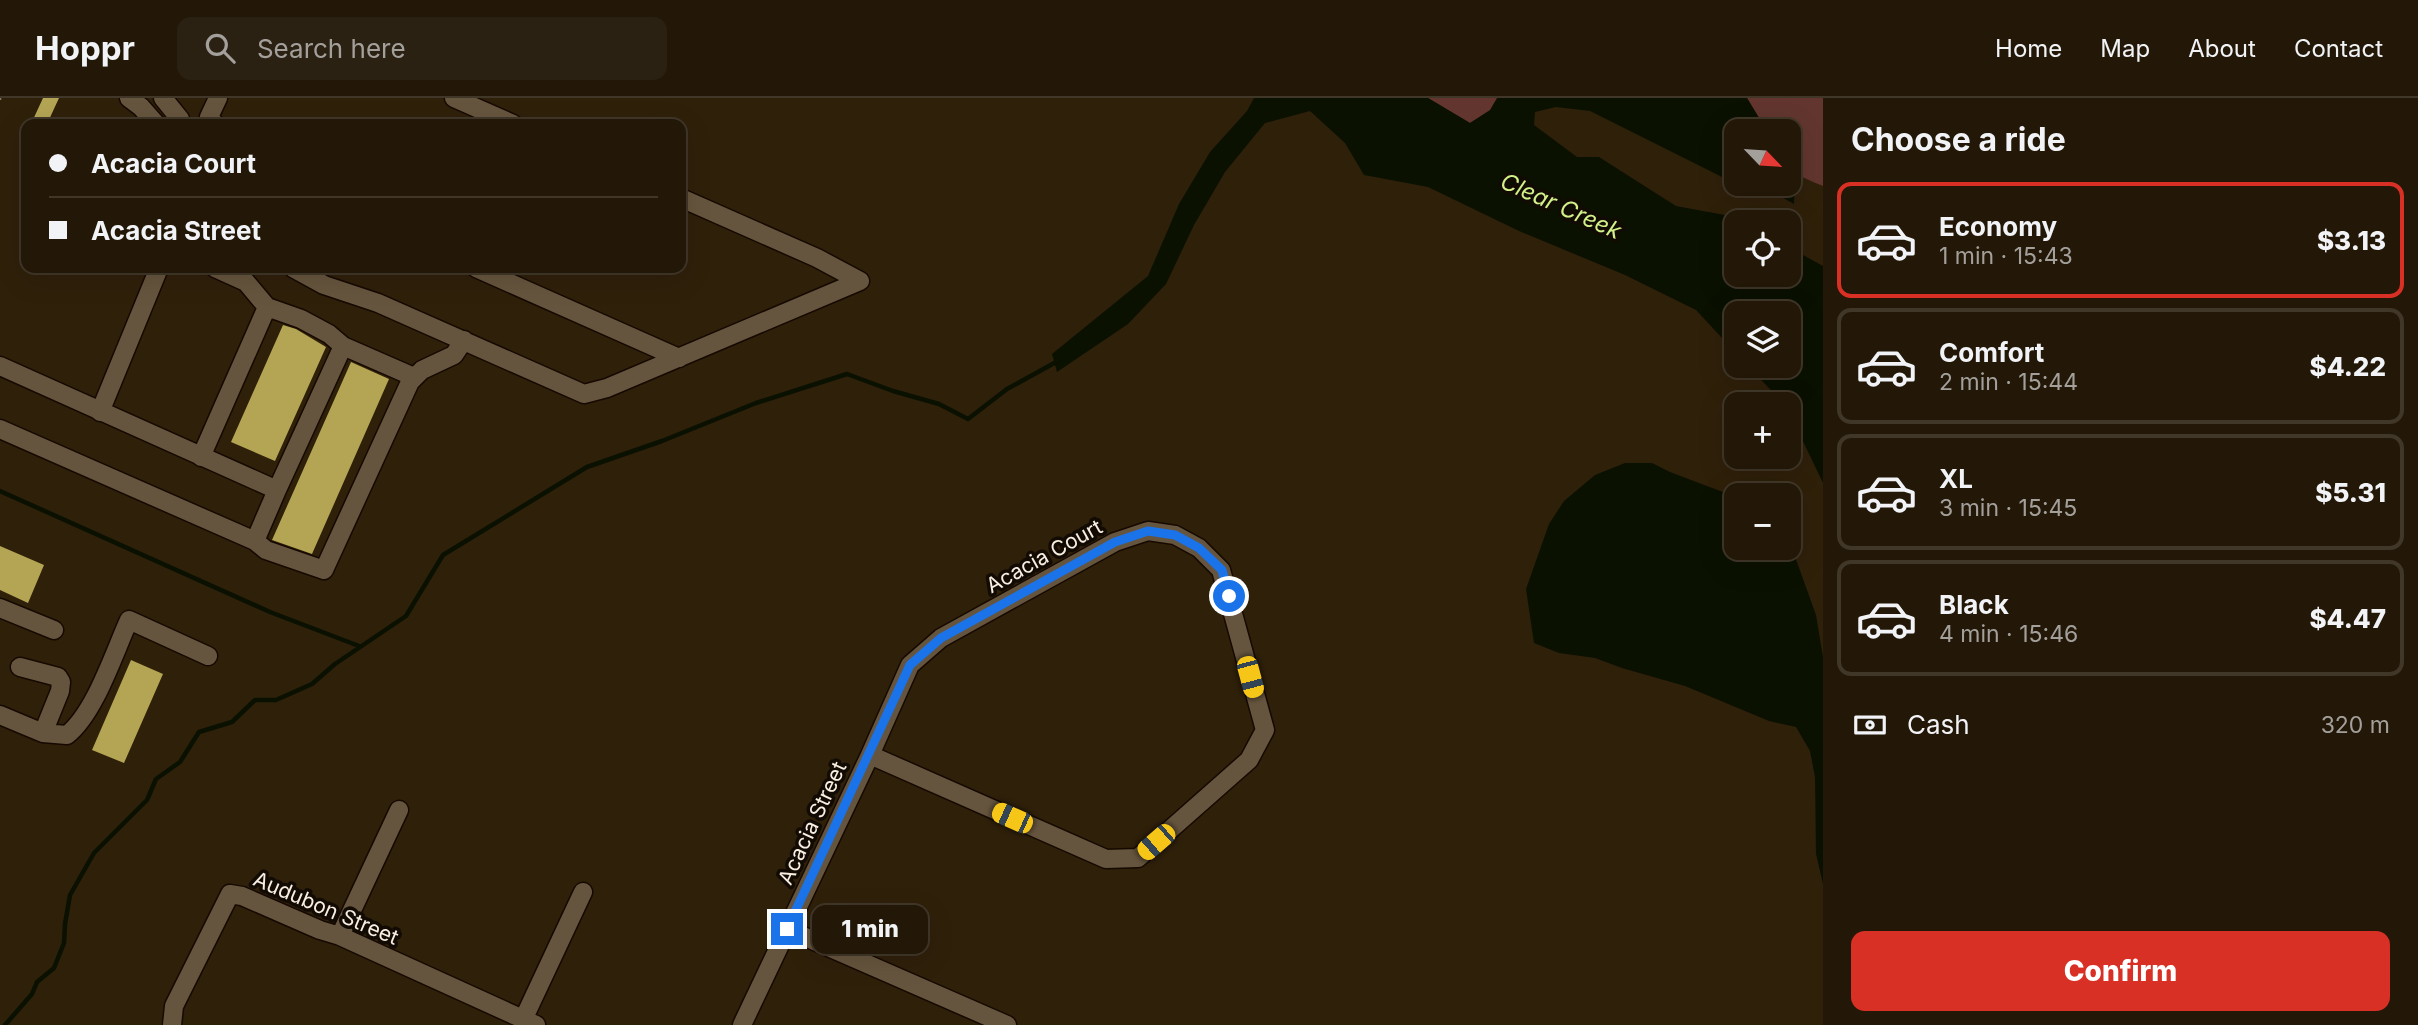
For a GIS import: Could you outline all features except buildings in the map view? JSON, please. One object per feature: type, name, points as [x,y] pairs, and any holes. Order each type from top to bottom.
[{"type":"street","points":[[163,98],[180,119]]},
{"type":"street","points":[[211,119],[209,117],[218,98]]},
{"type":"street","points":[[454,98],[502,119]]},
{"type":"street","points":[[140,101],[153,119]]},
{"type":"street","points":[[302,273],[324,285],[378,303],[584,394],[607,388],[860,281],[817,258],[686,200]]},
{"type":"street","points":[[100,412],[157,273]]},
{"type":"street","points":[[226,273],[246,282],[267,307],[311,324],[343,346],[414,377]]},
{"type":"street","points":[[487,273],[679,358]]},
{"type":"street","points":[[201,457],[267,307]]},
{"type":"street","points":[[0,429],[255,541],[266,550],[324,570],[410,382],[422,370],[454,355],[464,340]]},
{"type":"street","points":[[255,541],[343,346]]},
{"type":"street","points":[[1,369],[277,490]]},
{"type":"street","name":"Acacia Court","points":[[1148,531],[1175,535],[1199,548],[1222,570],[1265,730],[1249,760],[1138,858],[1106,859],[870,755],[910,665],[941,638],[1115,542],[1148,531]]},
{"type":"street","points":[[0,608],[54,630]]},
{"type":"street","points":[[0,715],[43,733],[67,735],[79,726],[89,708],[129,620],[208,656]]},
{"type":"street","points":[[20,667],[58,677],[61,682],[43,733]]},
{"type":"street","name":"Acacia Street","points":[[742,1025],[870,755]]},
{"type":"street","points":[[340,936],[398,810]]},
{"type":"street","points":[[529,1022],[583,892]]},
{"type":"street","name":"Audubon Street","points":[[172,1025],[174,1006],[230,894],[242,896],[340,936],[529,1022]]},
{"type":"street","points":[[787,929],[1007,1025]]},
{"type":"shaded area","points":[[1428,98],[1498,98],[1490,111],[1470,123]]},
{"type":"shaded area","points":[[1747,98],[1823,98],[1823,186],[1801,175],[1801,119],[1760,119]]},
{"type":"water","name":"Clear Creek","points":[[1254,98],[1428,98],[1470,123],[1490,110],[1497,98],[1747,98],[1760,119],[1724,119],[1724,178],[1590,111],[1556,107],[1535,112],[1534,125],[1577,157],[1599,157],[1676,206],[1724,215],[1724,287],[1801,287],[1801,254],[1823,266],[1823,483],[1801,437],[1801,392],[1773,392],[1759,378],[1801,378],[1801,301],[1724,301],[1724,340],[1696,310],[1625,275],[1519,231],[1428,187],[1364,175],[1345,143],[1310,111],[1265,123],[1225,172],[1194,225],[1166,284],[1128,324],[1057,372],[1052,354],[1148,276],[1179,204],[1210,152],[1247,111]]},
{"type":"water","points":[[1780,196],[1794,196],[1794,204]]},
{"type":"water","points":[[1625,463],[1652,463],[1724,492],[1724,560],[1796,560],[1816,615],[1823,657],[1823,884],[1816,854],[1815,777],[1810,751],[1796,727],[1769,721],[1685,686],[1595,658],[1559,653],[1534,643],[1526,589],[1549,524],[1564,501],[1595,475]]},
{"type":"waterway","points":[[5,1025],[32,994],[37,982],[54,968],[64,943],[70,895],[94,853],[147,800],[156,779],[180,762],[199,732],[232,722],[255,700],[276,700],[312,684],[335,664],[406,616],[443,555],[587,467],[662,441],[756,403],[847,374],[939,404],[968,419],[1007,389],[1058,361]]},
{"type":"waterway","points":[[0,491],[270,612],[359,646]]},
{"type":"route","points":[[787,929],[910,665],[941,638],[1115,542],[1148,531],[1175,535],[1199,548],[1222,570],[1229,596]]}]
